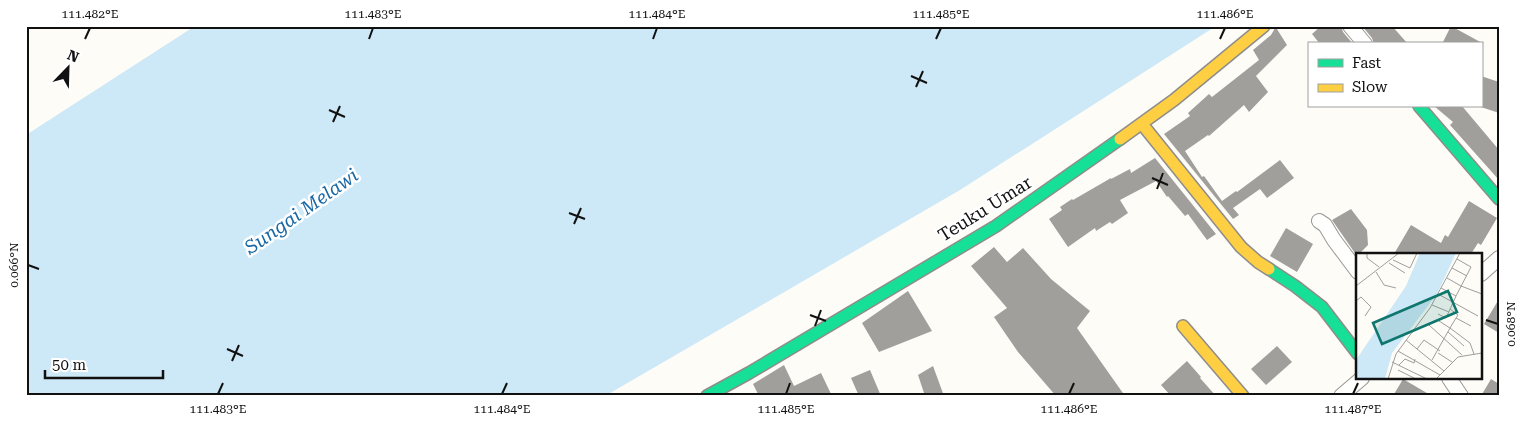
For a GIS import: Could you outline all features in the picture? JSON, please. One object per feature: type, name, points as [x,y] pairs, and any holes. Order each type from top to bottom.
[{"type":"street","name":"Teuku Umar","points":[[707,396],[996,226],[1142,124],[1264,26]]},
{"type":"street","points":[[1350,26],[1363,42]]},
{"type":"street","points":[[1421,108],[1499,199]]},
{"type":"street","points":[[1142,124],[1241,248],[1322,307],[1356,351]]},
{"type":"street","points":[[1319,221],[1325,225],[1356,269]]},
{"type":"street","points":[[1482,273],[1499,258]]},
{"type":"street","points":[[1183,326],[1243,396]]},
{"type":"street","points":[[1340,396],[1360,380]]},
{"type":"street","points":[[1450,380],[1461,396]]},
{"type":"water","name":"Sungai Melawi","points":[[195,26],[1216,26],[960,190],[605,396],[26,396],[26,135]]},
{"type":"building","points":[[1275,26],[1287,45],[1256,76],[1268,92],[1249,112],[1244,105],[1209,136],[1185,151],[1202,177],[1204,176],[1222,201],[1280,160],[1294,178],[1267,198],[1260,189],[1233,208],[1239,215],[1233,219],[1164,134],[1190,116],[1188,113],[1209,94],[1212,97],[1259,60],[1253,50],[1271,35]]},
{"type":"building","points":[[1321,26],[1341,26],[1343,32],[1351,42],[1318,42],[1312,34]]},
{"type":"building","points":[[1362,26],[1392,26],[1406,42],[1373,42]]},
{"type":"building","points":[[1451,26],[1480,42],[1443,42]]},
{"type":"building","points":[[1482,76],[1499,82],[1499,113],[1482,107]]},
{"type":"building","points":[[1436,108],[1464,108],[1499,150],[1499,180],[1450,125],[1453,122]]},
{"type":"building","points":[[1155,158],[1216,234],[1207,240],[1188,214],[1185,216],[1167,197],[1156,181],[1120,200],[1128,213],[1112,224],[1110,222],[1096,231],[1095,228],[1068,247],[1049,219],[1062,210],[1060,207],[1111,178],[1130,169],[1131,173]]},
{"type":"building","points":[[1469,201],[1497,218],[1481,245],[1478,243],[1472,253],[1395,253],[1411,225],[1441,243],[1445,235],[1448,237]]},
{"type":"building","points":[[1351,209],[1367,230],[1368,245],[1356,255],[1332,220]]},
{"type":"building","points":[[1286,228],[1313,244],[1297,272],[1270,256]]},
{"type":"building","points":[[994,247],[1007,262],[1023,248],[1051,279],[1090,311],[1077,328],[1125,396],[1056,396],[1018,352],[994,317],[1007,308],[971,266]]},
{"type":"building","points":[[908,291],[932,331],[879,352],[862,323]]},
{"type":"building","points":[[1499,299],[1499,333],[1484,324]]},
{"type":"building","points":[[1277,346],[1292,362],[1266,385],[1251,369]]},
{"type":"building","points":[[1187,361],[1216,396],[1171,396],[1161,385]]},
{"type":"building","points":[[784,365],[794,386],[821,373],[832,396],[759,396],[753,384]]},
{"type":"building","points":[[933,366],[944,396],[925,396],[918,375]]},
{"type":"building","points":[[870,370],[881,396],[859,396],[851,378]]},
{"type":"building","points":[[1491,379],[1499,384],[1499,396],[1481,396]]},
{"type":"building","points":[[1402,380],[1405,380],[1432,396],[1393,396]]},
{"type":"traffic: fast","points":[[1421,108],[1499,199]]},
{"type":"traffic: fast","points":[[707,396],[996,226],[1120,139]]},
{"type":"traffic: fast","points":[[1269,269],[1322,307],[1356,351]]},
{"type":"traffic: slow","points":[[1120,139],[1174,100],[1264,26]]},
{"type":"traffic: slow","points":[[1142,124],[1241,247],[1269,269]]},
{"type":"traffic: slow","points":[[1183,326],[1243,396]]}]
